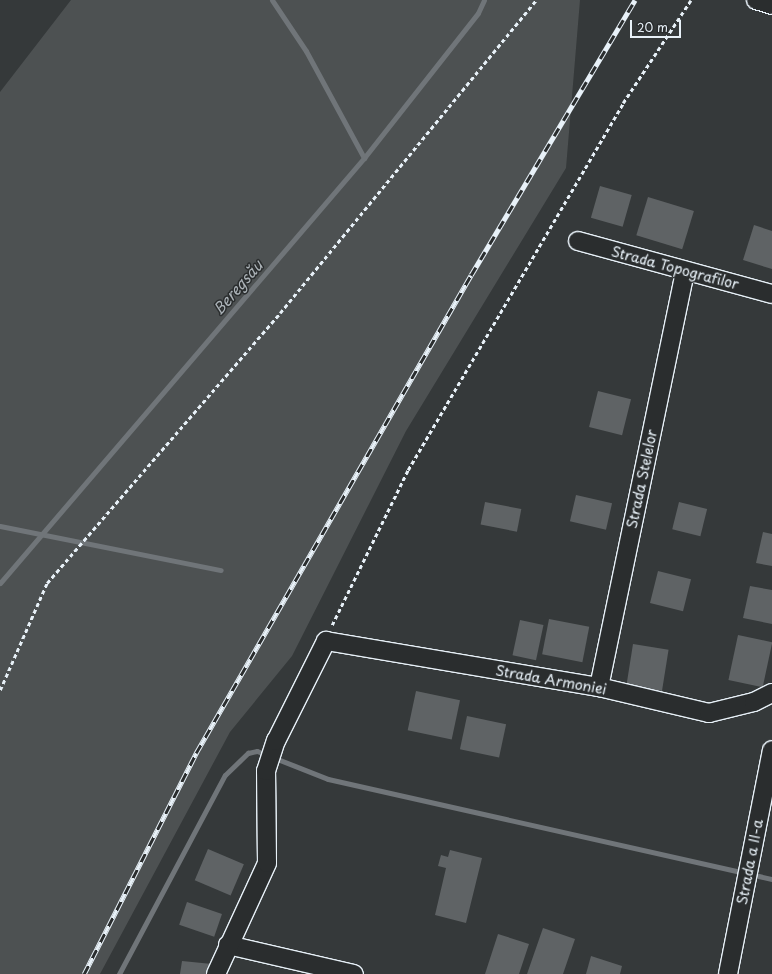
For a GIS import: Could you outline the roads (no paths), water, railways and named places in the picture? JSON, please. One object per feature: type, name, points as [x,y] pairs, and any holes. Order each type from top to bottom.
[{"type":"street","points":[[756,0],[772,5]]},
{"type":"street","name":"Strada Topografilor","points":[[578,242],[772,294]]},
{"type":"street","name":"Strada Stelelor","points":[[599,687],[685,271]]},
{"type":"street","name":"Strada Armoniei","points":[[228,945],[267,863],[266,771],[276,740],[326,641],[599,687],[709,713],[754,702],[772,694]]},
{"type":"street","name":"Strada a II-a","points":[[728,974],[772,750]]},
{"type":"street","points":[[216,974],[228,945],[354,974]]},
{"type":"waterway","points":[[272,0],[306,51],[364,158]]},
{"type":"waterway","name":"Beregsău","points":[[0,583],[364,158],[478,13],[484,0]]},
{"type":"waterway","points":[[0,526],[221,570]]},
{"type":"waterway","points":[[119,974],[225,775],[248,753],[257,751],[328,779],[772,879]]},
{"type":"railway","points":[[84,974],[196,753],[471,275],[635,0]]}]
